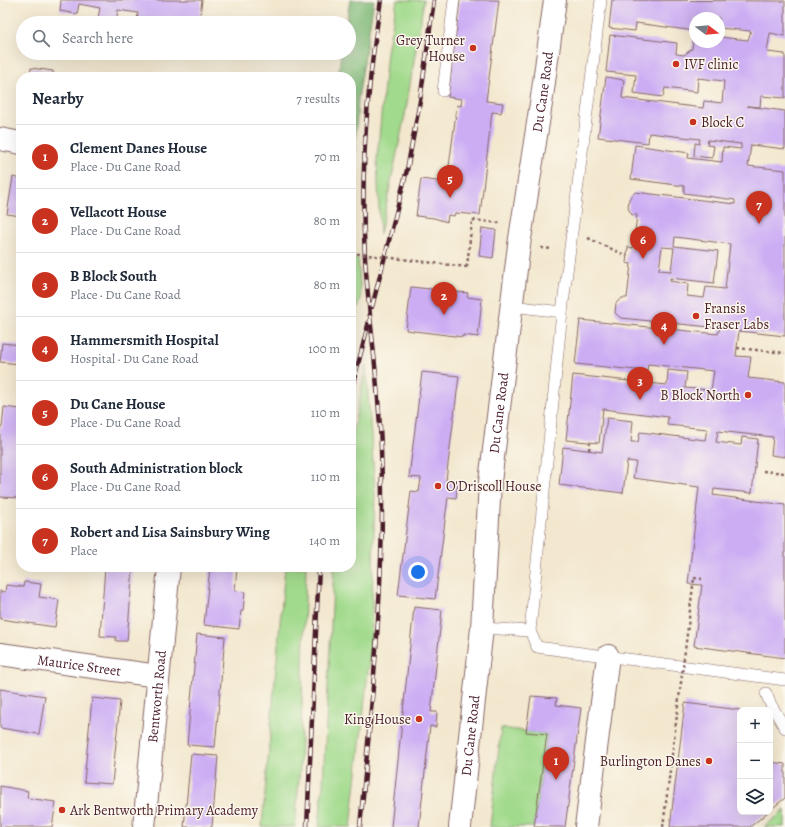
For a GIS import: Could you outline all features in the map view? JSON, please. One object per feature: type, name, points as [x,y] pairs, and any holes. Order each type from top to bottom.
[{"type":"street","name":"Du Cane Road","points":[[460,827],[482,628],[490,482],[519,245],[541,105],[555,0]]},
{"type":"street","points":[[0,139],[16,142]]},
{"type":"street","name":"Bentworth Road","points":[[144,827],[168,572]]},
{"type":"street","name":"Maurice Street","points":[[0,654],[158,676]]},
{"type":"street","points":[[586,827],[608,656]]},
{"type":"lane","points":[[443,91],[454,0]]},
{"type":"lane","points":[[599,1],[562,312],[530,631],[537,648],[785,680]]},
{"type":"lane","points":[[512,306],[562,312]]},
{"type":"lane","points":[[482,628],[530,631]]},
{"type":"lane","points":[[766,693],[785,728]]},
{"type":"path","points":[[356,254],[467,267],[472,220],[493,222]]},
{"type":"path","points":[[572,231],[627,256]]},
{"type":"path","points":[[737,348],[785,353]]},
{"type":"path","points":[[589,450],[590,443]]},
{"type":"path","points":[[763,471],[785,473]]},
{"type":"path","points":[[663,827],[694,578],[702,579]]},
{"type":"green space","points":[[350,0],[374,0],[358,99],[356,134],[356,72],[339,72],[340,60],[356,60],[356,16],[347,16]]},
{"type":"green space","points":[[397,0],[424,0],[405,115],[380,234],[377,159],[387,52]]},
{"type":"green space","points":[[356,259],[358,259],[361,298],[356,316]]},
{"type":"green space","points":[[366,365],[375,492],[371,644],[351,827],[319,827],[323,784],[334,572],[356,572],[356,416]]},
{"type":"green space","points":[[285,572],[306,572],[300,767],[295,827],[262,827]]},
{"type":"green space","points":[[501,728],[547,734],[534,827],[490,827]]},
{"type":"green space","points":[[785,810],[785,827],[764,827]]},
{"type":"building","points":[[61,0],[202,0],[200,16],[138,16],[138,13],[118,10],[117,16],[98,16],[100,8],[79,4],[77,14],[60,11]]},
{"type":"building","name":"Grey Turner House","points":[[460,0],[499,0],[486,101],[503,103],[501,113],[492,112],[480,215],[455,213],[454,216],[448,215],[447,222],[434,218],[416,216],[421,179],[451,183],[453,175],[448,174],[457,105],[461,106],[462,99],[448,97]]},
{"type":"building","points":[[612,0],[785,1],[785,36],[770,33],[767,52],[785,54],[785,98],[761,96],[760,107],[747,106],[785,111],[785,149],[751,145],[748,166],[785,170],[785,336],[739,331],[736,356],[751,357],[748,378],[785,382],[785,457],[771,455],[773,437],[718,431],[716,442],[741,445],[742,437],[758,439],[752,493],[714,489],[713,495],[785,505],[785,658],[694,646],[702,585],[688,584],[699,487],[633,478],[636,462],[627,461],[623,493],[559,485],[563,447],[602,452],[607,418],[633,421],[631,442],[638,442],[640,432],[705,440],[707,429],[667,425],[668,417],[603,409],[599,443],[566,440],[573,375],[667,385],[668,370],[687,372],[685,388],[711,390],[714,371],[648,364],[647,371],[575,364],[580,320],[718,334],[720,328],[621,318],[615,313],[616,303],[622,298],[627,298],[631,264],[626,263],[628,247],[633,248],[637,215],[632,215],[628,208],[629,199],[635,192],[735,204],[735,200],[684,193],[684,186],[631,179],[635,145],[689,153],[688,158],[722,162],[723,147],[741,149],[741,144],[708,140],[707,145],[714,146],[712,158],[694,156],[695,143],[699,144],[700,139],[649,133],[648,143],[598,137],[606,77],[624,80],[622,98],[703,108],[704,101],[722,103],[724,81],[698,78],[697,92],[665,88],[663,97],[634,93],[636,75],[606,72],[610,35],[677,43],[676,54],[684,55],[692,48],[725,48],[725,38],[748,40],[751,31],[725,29],[725,12],[689,12],[689,30],[636,23],[635,31],[609,28]],"holes":[[[675,237],[730,244],[725,289],[706,287],[704,298],[687,296],[688,284],[670,281],[670,278],[714,283],[718,251],[674,246]],[[662,247],[674,248],[671,271],[659,270]]]},
{"type":"building","points":[[31,68],[53,71],[53,72],[31,72]]},
{"type":"building","points":[[13,177],[16,178],[16,215],[7,214]]},
{"type":"building","points":[[482,228],[496,230],[493,258],[479,256]]},
{"type":"building","points":[[411,287],[468,293],[467,297],[482,299],[478,337],[463,335],[463,337],[406,330]]},
{"type":"building","points":[[2,343],[16,344],[16,364],[0,362]]},
{"type":"building","name":"O'Driscoll House","points":[[422,372],[459,376],[446,480],[458,481],[456,498],[448,497],[435,599],[398,595],[411,491],[419,492],[421,478],[409,477]]},
{"type":"building","points":[[4,407],[16,408],[16,498],[0,497],[0,427],[2,427]]},
{"type":"building","points":[[105,572],[133,572],[127,641],[116,641],[116,637],[100,636]]},
{"type":"building","points":[[209,572],[237,572],[235,591],[245,592],[239,629],[204,625]]},
{"type":"building","points":[[24,582],[41,584],[39,597],[59,600],[55,627],[0,619],[0,591],[5,592],[6,585],[23,587]]},
{"type":"building","name":"King House","points":[[414,607],[442,610],[431,712],[437,712],[436,727],[430,726],[419,827],[391,827]]},
{"type":"building","points":[[197,634],[225,637],[215,747],[187,745]]},
{"type":"building","points":[[0,689],[45,696],[39,734],[0,728]]},
{"type":"building","points":[[531,696],[557,698],[556,705],[581,708],[565,827],[534,827],[547,734],[526,732]]},
{"type":"building","points":[[92,698],[120,701],[112,784],[84,782]]},
{"type":"building","name":"Burlington Danes","points":[[685,703],[737,710],[737,815],[764,815],[750,827],[670,827]]},
{"type":"building","points":[[191,754],[218,756],[212,827],[184,827]]},
{"type":"building","points":[[773,762],[785,764],[785,798],[773,808]]},
{"type":"building","points":[[0,786],[28,791],[27,798],[56,802],[52,827],[0,827]]},
{"type":"railway","points":[[360,827],[377,638],[382,543],[380,424],[365,257],[363,193],[368,96],[381,0]]},
{"type":"railway","points":[[372,307],[407,170],[420,101],[434,0]]},
{"type":"railway","points":[[356,372],[369,321]]},
{"type":"railway","points":[[307,827],[319,572]]},
{"type":"place","name":"Grey Turner House","points":[[473,48]]},
{"type":"place","name":"IVF clinic","points":[[676,64]]},
{"type":"place","name":"Block C","points":[[693,122]]},
{"type":"place","name":"Du Cane House","points":[[450,198]]},
{"type":"place","name":"Robert and Lisa Sainsbury Wing","points":[[759,224]]},
{"type":"place","name":"South Administration block","points":[[643,259]]},
{"type":"place","name":"Vellacott House","points":[[444,315]]},
{"type":"place","name":"Fransis Fraser Labs","points":[[696,316]]},
{"type":"place","name":"Hammersmith Hospital","points":[[664,345]]},
{"type":"place","name":"B Block North","points":[[748,395]]},
{"type":"place","name":"B Block South","points":[[640,400]]},
{"type":"place","name":"O'Driscoll House","points":[[438,486]]},
{"type":"place","name":"King House","points":[[419,719]]},
{"type":"place","name":"Burlington Danes","points":[[709,761]]},
{"type":"place","name":"Clement Danes House","points":[[556,780]]},
{"type":"place","name":"Ark Bentworth Primary Academy","points":[[62,810]]}]
